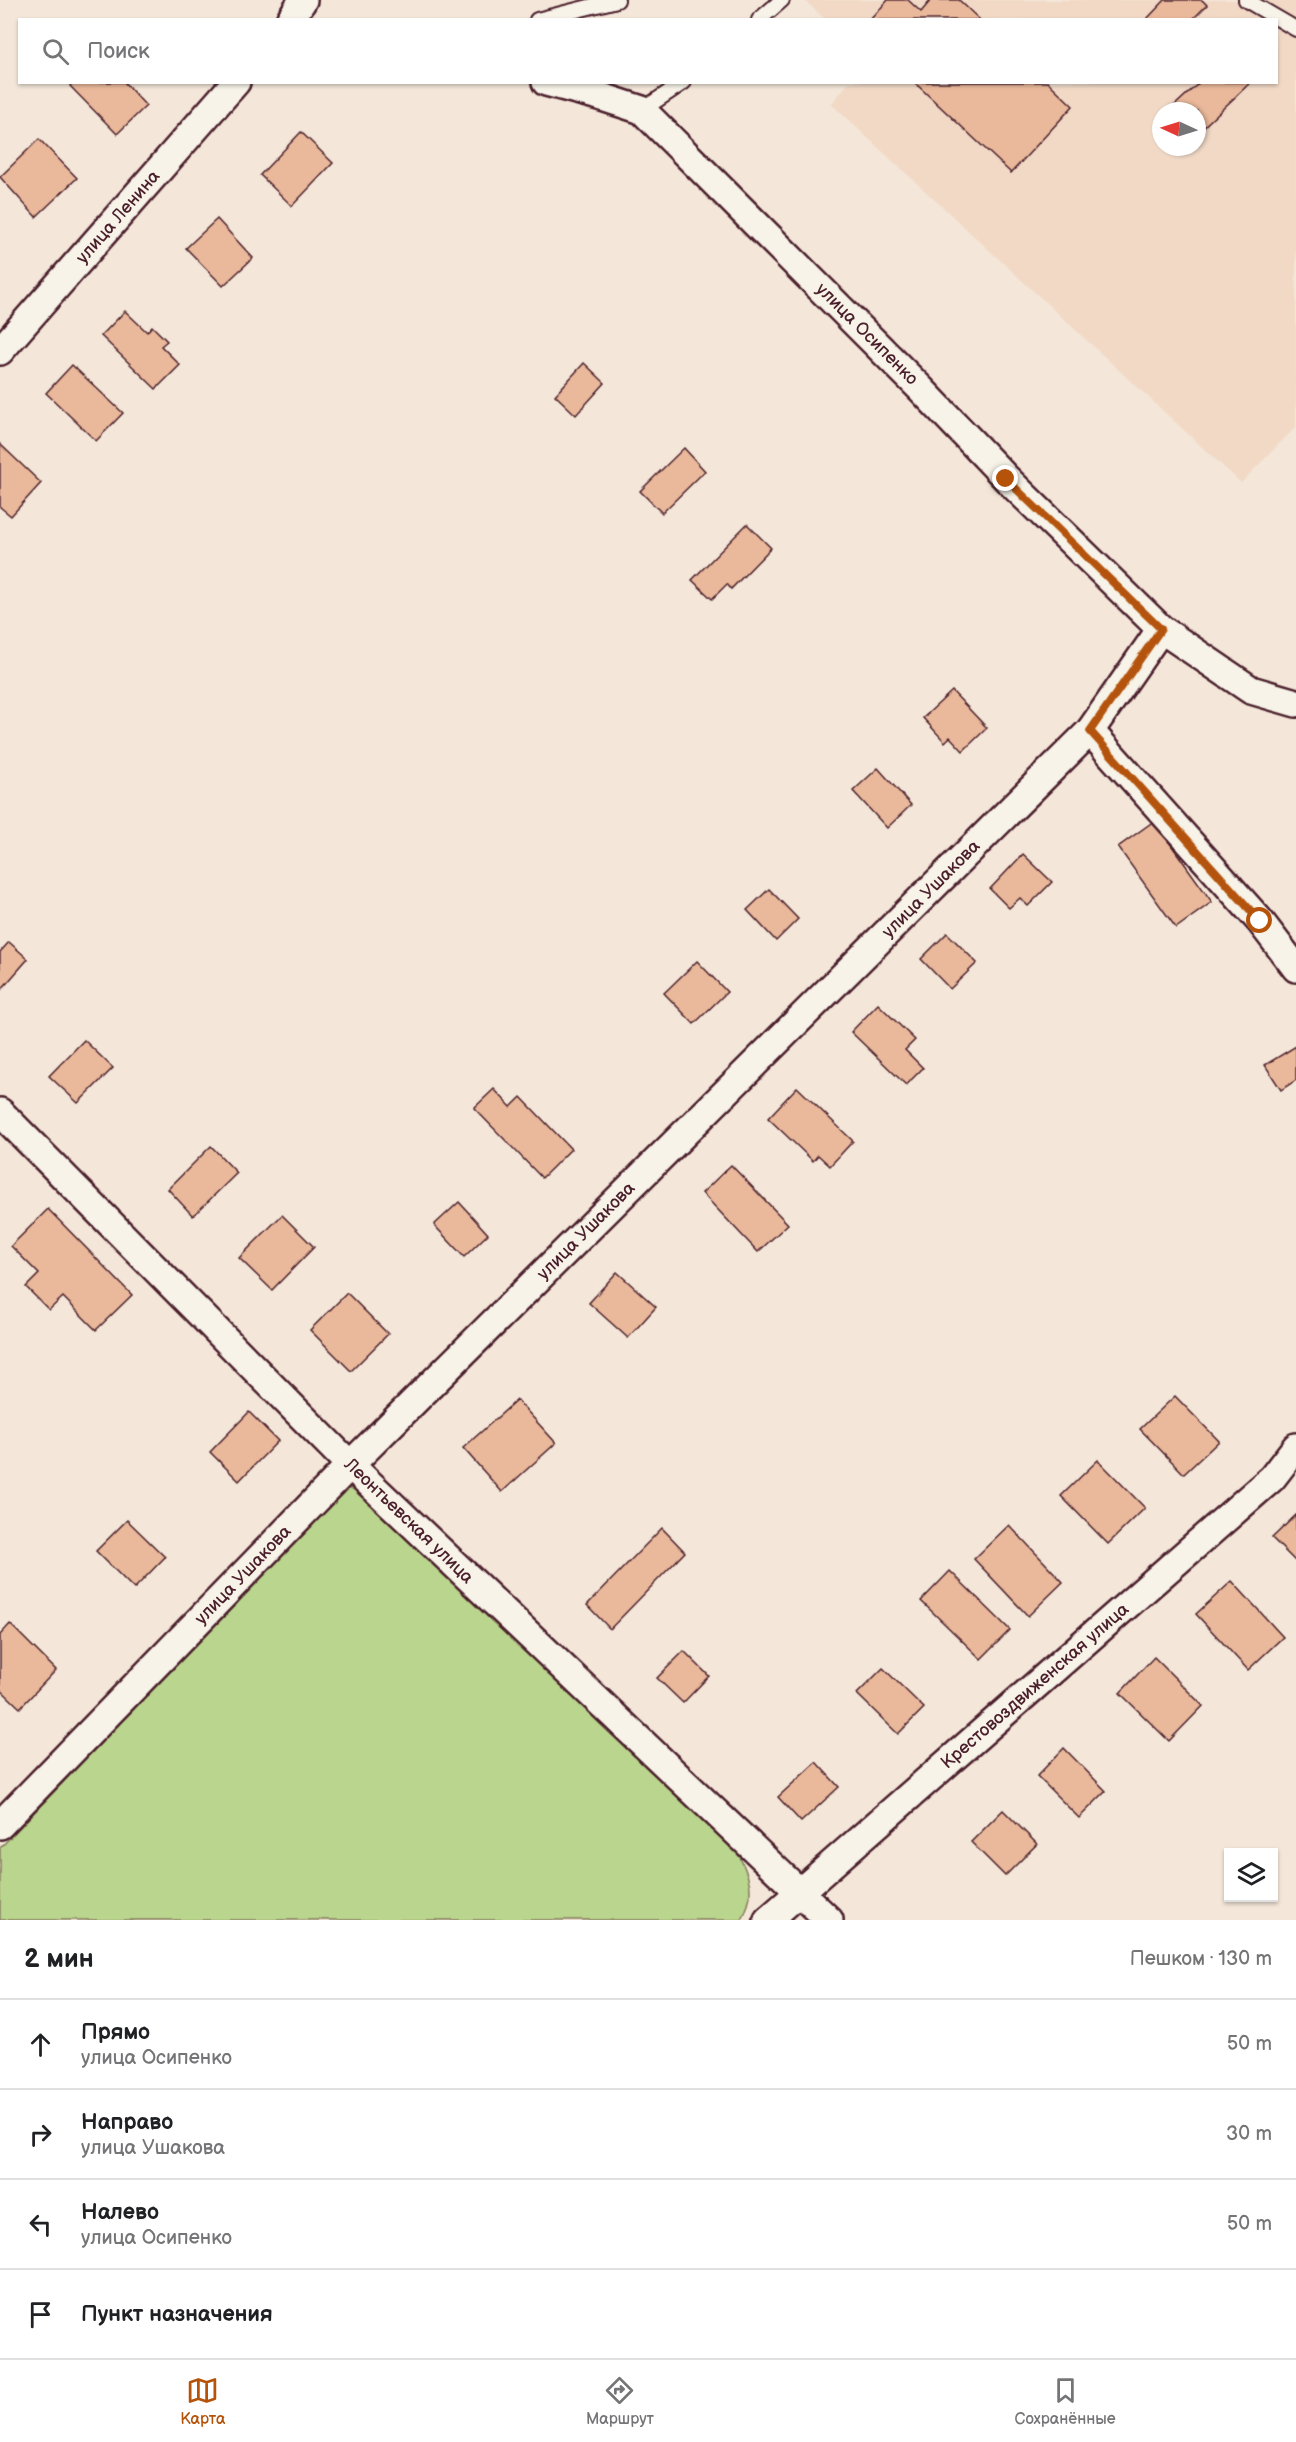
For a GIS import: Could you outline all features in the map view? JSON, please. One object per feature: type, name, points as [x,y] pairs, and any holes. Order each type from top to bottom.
[{"type":"street","points":[[291,18],[303,0]]},
{"type":"street","name":"улица Ленина","points":[[0,351],[234,84]]},
{"type":"street","name":"улица Осипенко","points":[[554,84],[642,110],[921,389],[1006,479],[1161,629],[1251,690],[1296,703]]},
{"type":"street","name":"улица Ушакова","points":[[0,1825],[350,1465],[1090,731],[1161,629]]},
{"type":"street","points":[[1090,731],[1260,921],[1296,968]]},
{"type":"street","name":"Леонтьевская улица","points":[[0,1112],[350,1465],[829,1920]]},
{"type":"street","name":"Крестовоздвиженская улица","points":[[768,1920],[1272,1478],[1296,1447]]},
{"type":"lane","points":[[545,18],[617,0]]},
{"type":"lane","points":[[761,18],[782,0]]},
{"type":"lane","points":[[1246,0],[1277,18]]},
{"type":"lane","points":[[1278,19],[1296,29]]},
{"type":"lane","points":[[642,110],[681,84]]},
{"type":"shaded area","points":[[804,0],[1296,0],[1296,427],[1241,483],[831,104],[847,84],[1278,84],[1278,18],[824,18]]},
{"type":"green space","points":[[355,1488],[735,1848],[744,1866],[750,1892],[747,1910],[742,1920],[0,1920],[0,1848],[335,1499],[346,1490]]},
{"type":"building","points":[[888,0],[908,0],[921,12],[931,0],[959,0],[978,18],[872,18]]},
{"type":"building","points":[[1165,0],[1202,0],[1207,5],[1194,18],[1148,18]]},
{"type":"building","points":[[72,84],[126,84],[146,106],[117,134],[70,86]]},
{"type":"building","points":[[916,84],[1050,84],[1073,106],[1011,173]]},
{"type":"building","points":[[1198,84],[1249,84],[1206,125],[1206,102],[1179,102]]},
{"type":"building","points":[[301,132],[333,163],[292,206],[260,175]]},
{"type":"building","points":[[39,139],[77,178],[36,217],[0,177]]},
{"type":"building","points":[[217,219],[253,258],[223,286],[186,248]]},
{"type":"building","points":[[125,311],[147,332],[152,326],[167,341],[161,346],[180,365],[156,389],[101,336]]},
{"type":"building","points":[[584,363],[605,383],[576,415],[555,395]]},
{"type":"building","points":[[72,365],[123,413],[96,441],[46,393]]},
{"type":"building","points":[[0,444],[41,483],[11,516],[0,507]]},
{"type":"building","points":[[684,448],[705,471],[662,513],[640,491]]},
{"type":"building","points":[[747,524],[771,548],[731,589],[727,584],[712,599],[692,580]]},
{"type":"building","points":[[952,691],[987,728],[963,751],[950,737],[945,742],[923,718]]},
{"type":"building","points":[[878,768],[911,805],[887,828],[853,791]]},
{"type":"building","points":[[1154,821],[1212,902],[1176,928],[1118,847]]},
{"type":"building","points":[[1023,854],[1052,882],[1028,906],[1020,898],[1009,908],[990,889]]},
{"type":"building","points":[[769,889],[798,919],[776,941],[747,910]]},
{"type":"building","points":[[947,933],[977,963],[950,989],[921,959]]},
{"type":"building","points":[[9,942],[28,959],[0,991],[0,952]]},
{"type":"building","points":[[697,961],[727,992],[694,1024],[664,993]]},
{"type":"building","points":[[878,1004],[915,1040],[905,1050],[923,1068],[906,1085],[851,1032]]},
{"type":"building","points":[[84,1040],[113,1068],[78,1103],[49,1076]]},
{"type":"building","points":[[1296,1046],[1296,1080],[1281,1090],[1265,1065]]},
{"type":"building","points":[[797,1087],[853,1141],[830,1166],[818,1155],[813,1161],[768,1118]]},
{"type":"building","points":[[494,1089],[511,1107],[521,1097],[571,1149],[542,1178],[474,1108]]},
{"type":"building","points":[[211,1146],[237,1173],[193,1216],[168,1189]]},
{"type":"building","points":[[731,1165],[788,1224],[758,1252],[702,1193]]},
{"type":"building","points":[[459,1202],[488,1234],[464,1257],[434,1225]]},
{"type":"building","points":[[48,1209],[132,1295],[96,1330],[63,1297],[49,1310],[26,1287],[39,1274],[11,1246]]},
{"type":"building","points":[[282,1215],[314,1247],[272,1290],[239,1258]]},
{"type":"building","points":[[617,1272],[656,1307],[628,1338],[589,1303]]},
{"type":"building","points":[[347,1293],[388,1334],[351,1371],[310,1330]]},
{"type":"building","points":[[1175,1396],[1219,1441],[1184,1474],[1140,1429]]},
{"type":"building","points":[[517,1400],[556,1443],[502,1492],[463,1448]]},
{"type":"building","points":[[249,1412],[278,1441],[239,1481],[210,1452]]},
{"type":"building","points":[[1098,1460],[1145,1508],[1108,1544],[1061,1496]]},
{"type":"building","points":[[1296,1515],[1296,1562],[1272,1538]]},
{"type":"building","points":[[127,1520],[165,1557],[134,1589],[96,1551]]},
{"type":"building","points":[[1009,1525],[1063,1582],[1028,1616],[974,1559]]},
{"type":"building","points":[[662,1528],[685,1552],[610,1629],[587,1605]]},
{"type":"building","points":[[950,1571],[1010,1630],[981,1659],[921,1601]]},
{"type":"building","points":[[1232,1581],[1283,1637],[1248,1670],[1196,1614]]},
{"type":"building","points":[[10,1624],[56,1670],[20,1708],[0,1689],[0,1635]]},
{"type":"building","points":[[684,1651],[709,1676],[683,1703],[657,1678]]},
{"type":"building","points":[[1154,1657],[1203,1706],[1169,1741],[1120,1693]]},
{"type":"building","points":[[883,1668],[924,1708],[898,1734],[857,1694]]},
{"type":"building","points":[[1064,1748],[1106,1791],[1079,1818],[1037,1776]]},
{"type":"building","points":[[816,1762],[839,1787],[801,1822],[778,1797]]},
{"type":"building","points":[[1003,1810],[1037,1844],[1005,1876],[971,1842]]},
{"type":"route","points":[[1006,479],[1161,629],[1090,731],[1260,921]]}]
